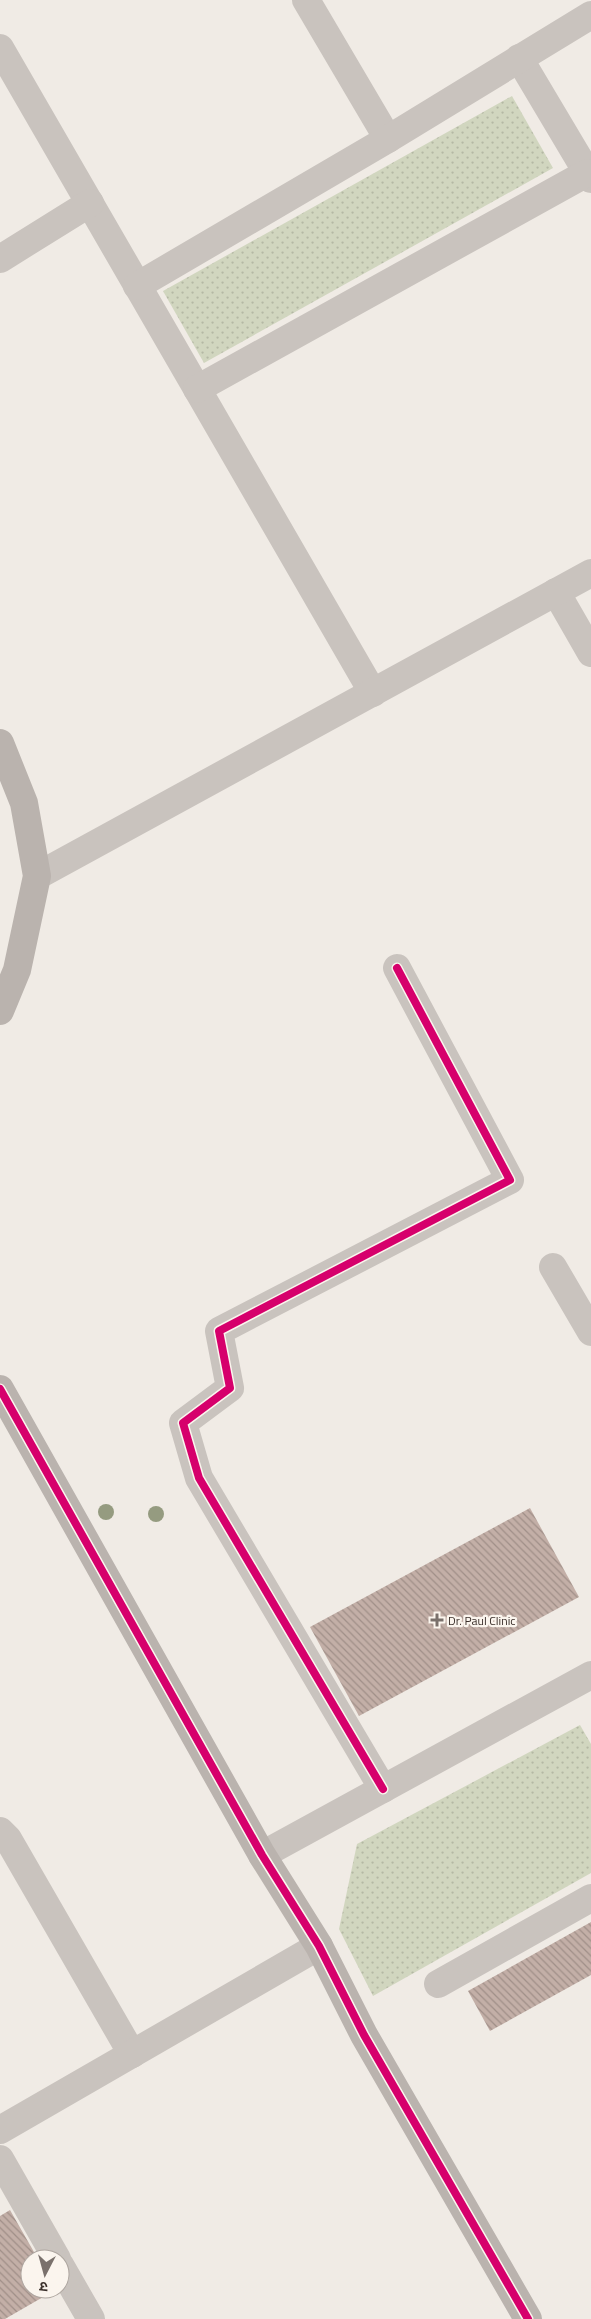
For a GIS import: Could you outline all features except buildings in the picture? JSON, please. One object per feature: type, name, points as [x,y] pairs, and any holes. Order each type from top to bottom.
[{"type":"street","points":[[306,0],[388,138]]},
{"type":"street","points":[[137,286],[388,138],[591,15]]},
{"type":"street","points":[[0,48],[373,693]]},
{"type":"street","points":[[197,388],[589,176],[520,58]]},
{"type":"street","points":[[0,259],[90,204]]},
{"type":"street","points":[[37,876],[591,573]]},
{"type":"street","points":[[556,592],[591,653]]},
{"type":"street","points":[[0,743],[24,804],[37,876],[17,970],[0,1011]]},
{"type":"street","points":[[383,1789],[199,1478],[183,1423],[230,1388],[219,1331],[510,1180],[397,968]]},
{"type":"street","points":[[553,1267],[591,1332]]},
{"type":"street","points":[[0,1389],[262,1854],[320,1946],[364,2035],[528,2319]]},
{"type":"street","points":[[262,1854],[591,1676]]},
{"type":"street","points":[[0,1830],[8,1838],[132,2054]]},
{"type":"street","points":[[438,1984],[591,1898]]},
{"type":"street","points":[[0,2130],[320,1946]]},
{"type":"street","points":[[0,2159],[51,2249]]},
{"type":"street","points":[[70,2282],[91,2319]]},
{"type":"green space","points":[[512,96],[553,168],[204,363],[163,291]]},
{"type":"green space","points":[[580,1725],[591,1744],[591,1873],[373,1996],[339,1929],[357,1844]]},
{"type":"cycle path","points":[[383,1789],[199,1478],[183,1423],[230,1388],[219,1331],[510,1180],[397,968]]},
{"type":"cycle path","points":[[0,1389],[262,1855],[319,1946],[364,2035],[528,2319]]},
{"type":"place","name":"Dr. Paul Clinic","points":[[437,1620]]}]
